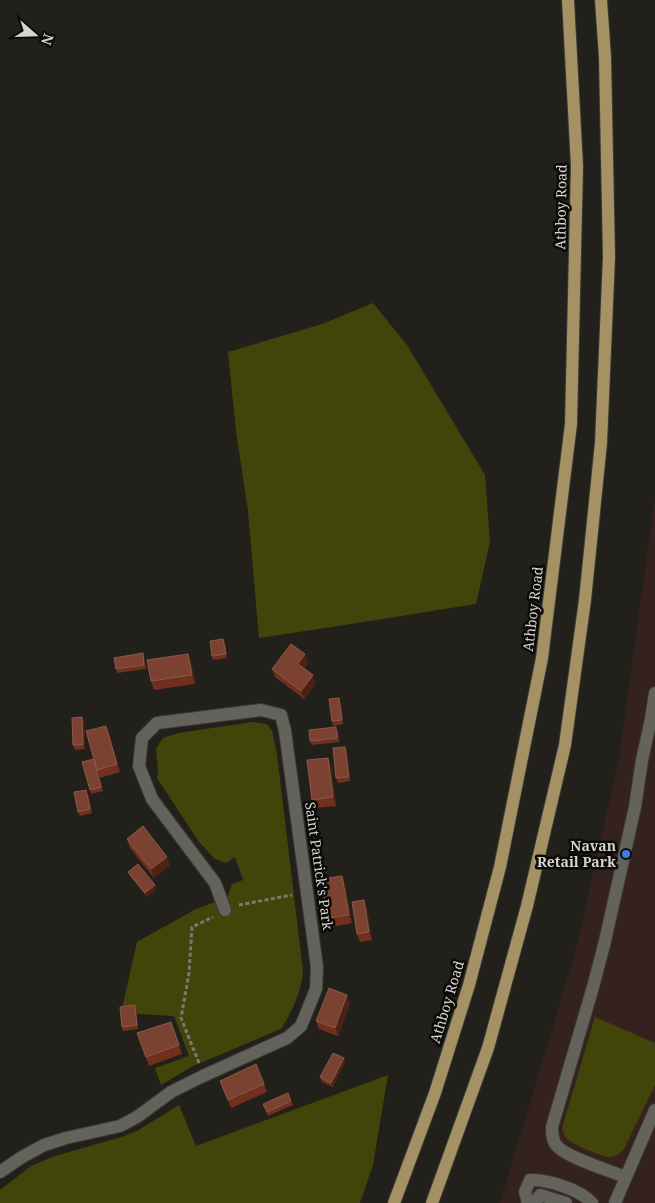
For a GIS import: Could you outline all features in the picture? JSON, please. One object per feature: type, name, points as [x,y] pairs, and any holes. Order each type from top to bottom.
[{"type":"main road","name":"Athboy Road","points":[[394,1203],[435,1093],[471,976],[500,867],[542,658],[571,424],[577,166],[568,0]]},
{"type":"main road","points":[[432,1203],[488,1048],[527,906],[566,735],[585,600],[602,433],[609,257],[605,57],[601,0]]},
{"type":"street","points":[[626,1177],[570,1155],[557,1147],[553,1140],[552,1127],[605,941],[635,808],[655,693]]},
{"type":"street","name":"Saint Patrick's Park","points":[[0,1172],[44,1145],[120,1126],[137,1117],[171,1092],[287,1038],[301,1026],[316,989],[317,967],[285,731],[281,715],[261,710],[157,723],[142,738],[139,766],[152,800],[215,883],[225,910]]},
{"type":"street","points":[[615,1203],[655,1110]]},
{"type":"street","points":[[528,1203],[524,1192],[530,1180],[539,1180],[558,1185],[584,1195],[592,1203]]},
{"type":"street","points":[[535,1203],[540,1195],[566,1203]]},
{"type":"path","points":[[203,1076],[181,1018],[188,973],[192,927],[232,907],[307,892]]},
{"type":"shaded area","points":[[373,303],[407,345],[485,475],[490,542],[476,604],[259,638],[248,511],[236,431],[228,352],[325,323]]},
{"type":"shaded area","name":"Navan Retail Park","points":[[655,498],[655,1203],[500,1203],[576,950],[619,758]]},
{"type":"shaded area","points":[[253,722],[267,724],[272,731],[277,754],[303,971],[298,994],[293,1008],[281,1029],[193,1066],[161,1085],[155,1068],[189,1056],[174,1016],[121,1013],[137,942],[196,909],[227,898],[232,884],[243,880],[235,857],[226,863],[215,859],[199,842],[157,778],[156,749],[163,738],[178,733]]},
{"type":"shaded area","points":[[595,1017],[655,1043],[655,1085],[624,1149],[612,1157],[592,1152],[570,1141],[565,1136],[562,1128]]},
{"type":"shaded area","points":[[388,1075],[373,1165],[360,1203],[0,1203],[0,1190],[31,1166],[52,1157],[137,1131],[179,1105],[196,1146]]},
{"type":"building","points":[[223,639],[226,654],[212,656],[210,641]]},
{"type":"building","points":[[291,644],[305,654],[298,664],[313,675],[301,691],[272,669]]},
{"type":"building","points":[[143,653],[144,665],[116,669],[114,658]]},
{"type":"building","points":[[188,654],[192,675],[151,681],[147,660]]},
{"type":"building","points":[[339,698],[342,720],[332,721],[329,699]]},
{"type":"building","points":[[82,717],[83,745],[73,745],[72,718]]},
{"type":"building","points":[[106,726],[117,764],[97,770],[86,731]]},
{"type":"building","points":[[336,727],[337,738],[310,741],[309,730]]},
{"type":"building","points":[[345,747],[349,777],[336,778],[333,748]]},
{"type":"building","points":[[328,758],[333,797],[312,800],[307,760]]},
{"type":"building","points":[[94,759],[101,787],[90,790],[82,762]]},
{"type":"building","points":[[86,790],[90,809],[78,812],[74,792]]},
{"type":"building","points":[[143,826],[167,857],[151,869],[127,839]]},
{"type":"building","points":[[138,864],[155,885],[145,893],[128,872]]},
{"type":"building","points":[[342,876],[349,915],[328,918],[321,879]]},
{"type":"building","points":[[364,900],[369,932],[357,934],[352,902]]},
{"type":"building","points":[[329,988],[347,995],[335,1028],[316,1021]]},
{"type":"building","points":[[135,1005],[137,1025],[122,1027],[120,1007]]},
{"type":"building","points":[[171,1022],[179,1045],[146,1057],[137,1033]]},
{"type":"building","points":[[333,1053],[344,1058],[331,1083],[320,1077]]},
{"type":"building","points":[[256,1064],[264,1084],[228,1100],[220,1081]]},
{"type":"building","points":[[288,1093],[291,1101],[267,1112],[263,1104]]},
{"type":"place","name":"Navan Retail Park","points":[[626,854]]}]
